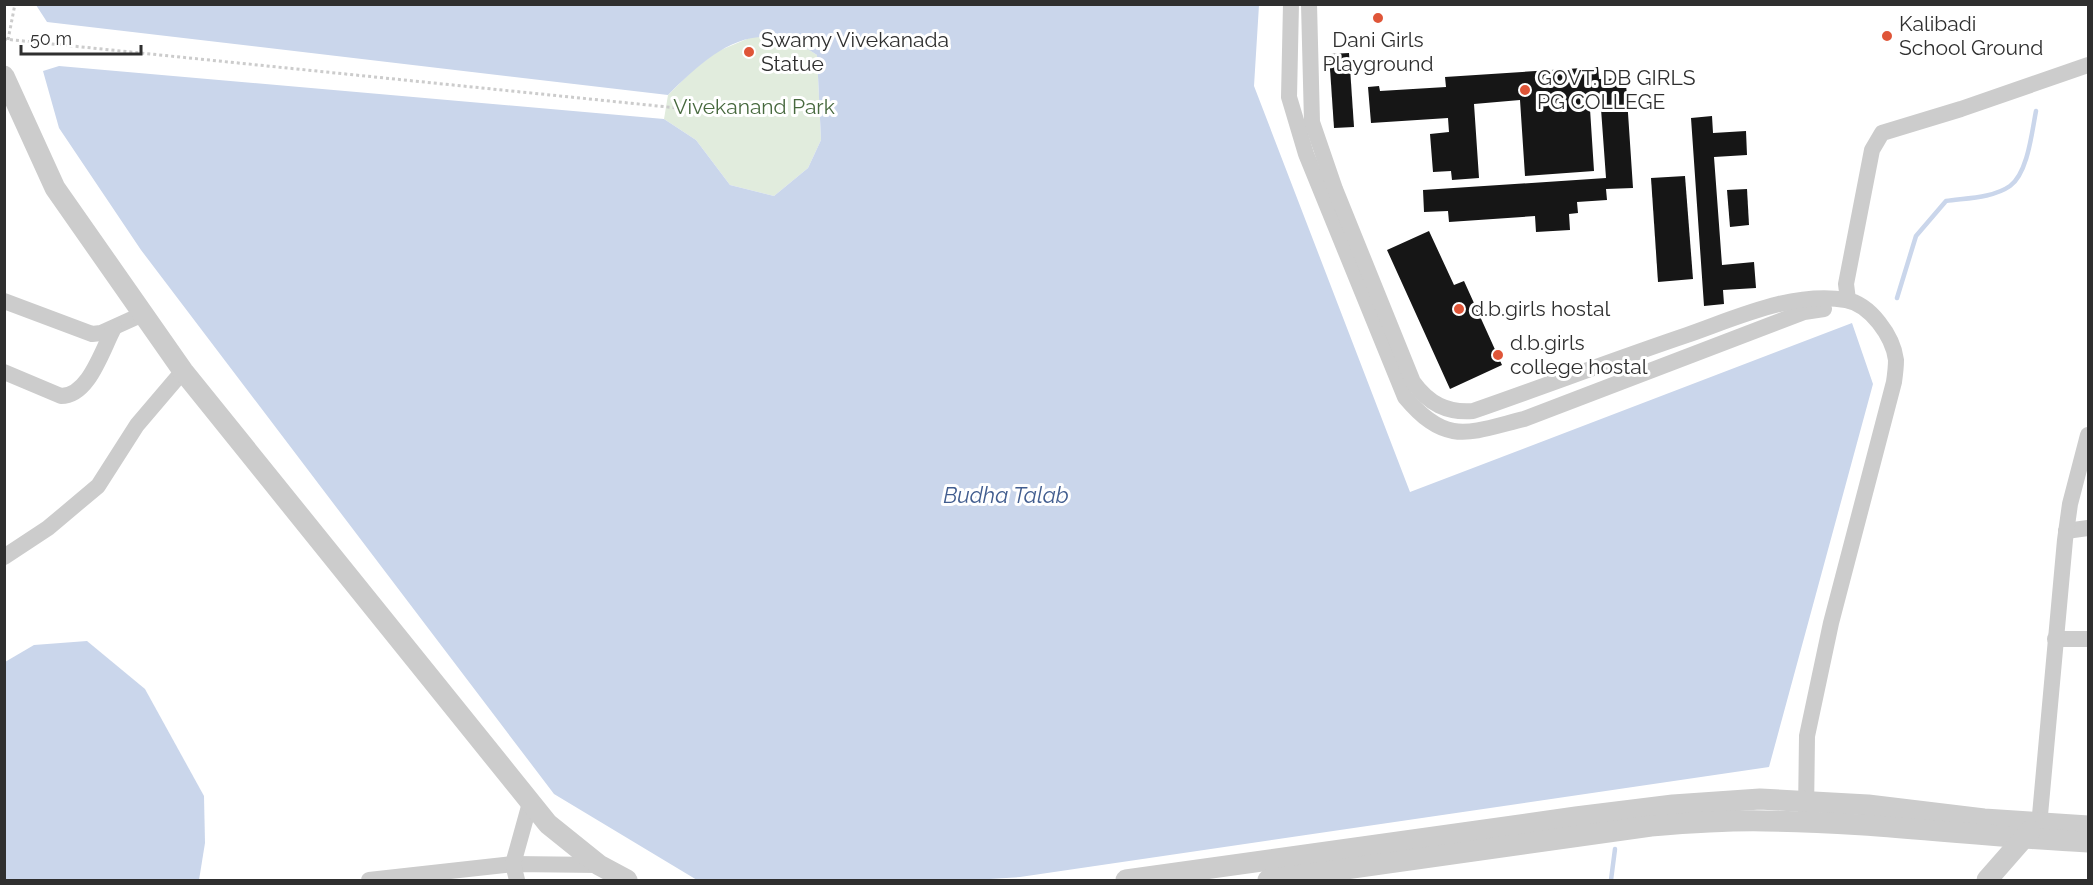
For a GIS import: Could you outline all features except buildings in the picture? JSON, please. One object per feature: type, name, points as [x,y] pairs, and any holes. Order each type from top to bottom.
[{"type":"street","points":[[1291,4],[1289,97],[1306,154],[1405,397],[1422,418],[1435,427],[1455,432],[1483,429],[1524,419],[1804,312],[1834,307],[1872,314]]},
{"type":"street","points":[[1309,4],[1312,122],[1335,189],[1413,382],[1424,396],[1437,405],[1455,413],[1473,411],[1750,314],[1792,302],[1827,298],[1848,300],[1872,314],[1887,335],[1896,359],[1894,382],[1831,623],[1807,736],[1806,813]]},
{"type":"street","points":[[1848,300],[1846,284],[1872,150],[1882,133],[1961,109],[2088,65]]},
{"type":"street","points":[[4,76],[55,188],[183,371],[548,824],[618,875]]},
{"type":"street","points":[[4,301],[92,334],[114,328],[143,314]]},
{"type":"street","points":[[4,372],[61,396],[70,396],[84,385],[114,328]]},
{"type":"street","points":[[4,557],[48,528],[98,486],[137,425],[183,371]]},
{"type":"street","points":[[1987,880],[2030,831],[2040,815],[2066,531],[2070,504],[2088,435]]},
{"type":"street","points":[[2066,531],[2088,528]]},
{"type":"street","points":[[2055,639],[2088,639]]},
{"type":"street","points":[[1126,880],[1662,806],[1760,799],[1806,813]]},
{"type":"street","points":[[518,880],[513,864],[530,803]]},
{"type":"street","points":[[1268,880],[1652,826],[1806,813],[2030,831],[2088,842]]},
{"type":"street","points":[[2030,831],[2088,826]]},
{"type":"street","points":[[369,880],[513,864],[618,875]]},
{"type":"path","points":[[15,4],[6,39],[697,110]]},
{"type":"green space","name":"Vivekanand Park","points":[[754,36],[796,41],[817,55],[821,140],[808,168],[774,196],[730,185],[696,140],[664,119],[668,95],[692,71],[716,52]]},
{"type":"water","name":"Budha Talab","points":[[36,5],[1259,5],[1254,86],[1410,492],[1852,323],[1873,384],[1769,767],[1020,877],[974,880],[697,880],[554,794],[141,250],[59,128],[43,71],[59,66],[664,119],[696,140],[730,185],[774,196],[808,168],[821,140],[817,55],[795,43],[774,37],[755,38],[736,43],[701,64],[668,95],[47,22]]},
{"type":"water","points":[[87,641],[145,689],[204,796],[205,843],[199,880],[5,880],[5,662],[34,645]]},
{"type":"waterway","points":[[1897,298],[1916,236],[1946,201],[1996,193],[2016,180],[2025,162],[2036,111]]},
{"type":"waterway","points":[[1611,880],[1615,849]]},
{"type":"place","name":"Dani Girls Playground","points":[[1378,18]]},
{"type":"place","name":"Kalibadi School Ground","points":[[1887,36]]},
{"type":"place","name":"Swamy Vivekanada Statue","points":[[749,52]]},
{"type":"place","name":"GOVT. DB GIRLS PG COLLEGE","points":[[1525,90]]},
{"type":"place","name":"d.b.girls hostal","points":[[1459,309]]},
{"type":"place","name":"d.b.girls college hostal","points":[[1498,355]]}]
